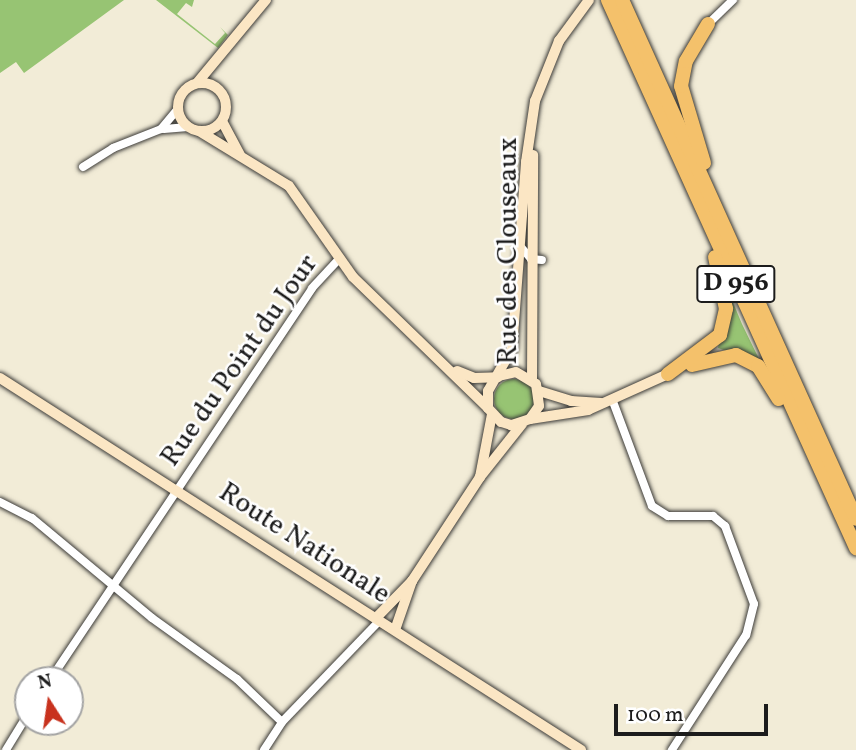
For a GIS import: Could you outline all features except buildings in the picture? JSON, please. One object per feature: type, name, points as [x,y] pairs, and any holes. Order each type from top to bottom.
[{"type":"highway","name":"D 956","points":[[608,0],[856,548]]},
{"type":"highway","name":"D 956","points":[[622,0],[856,519]]},
{"type":"highway","name":"D 956","points":[[708,24],[686,61],[681,86],[728,237]]},
{"type":"highway","name":"D 956","points":[[668,374],[712,344],[720,335],[726,309],[720,269],[669,136]]},
{"type":"highway","name":"D 956","points":[[668,374],[726,355],[746,359],[768,379],[802,431]]},
{"type":"street","points":[[161,129],[178,109],[181,95],[197,83],[226,52],[266,0]]},
{"type":"street","name":"Rue des Clouseaux","points":[[498,376],[512,349],[526,245],[532,123],[550,59],[589,0]]},
{"type":"street","points":[[708,24],[733,0]]},
{"type":"street","points":[[199,131],[222,121],[227,107],[218,88],[226,52]]},
{"type":"street","points":[[197,83],[218,88]]},
{"type":"street","points":[[178,109],[187,127]]},
{"type":"street","points":[[222,121],[242,157]]},
{"type":"street","points":[[83,167],[113,148],[161,129],[187,127],[199,131],[289,186],[340,258],[376,302],[450,368],[490,411],[511,425],[608,401],[668,374]]},
{"type":"street","name":"Rue des Clouseaux","points":[[526,245],[537,259],[532,379]]},
{"type":"street","name":"Rue du Point du Jour","points":[[59,666],[110,584],[312,288],[340,258]]},
{"type":"street","points":[[264,750],[282,722],[412,581],[480,477],[539,407],[539,391],[532,379],[516,372],[474,379],[450,368]]},
{"type":"street","points":[[480,477],[490,411],[488,391],[498,376]]},
{"type":"street","name":"Route Nationale","points":[[0,378],[581,750]]},
{"type":"street","points":[[539,391],[571,401],[608,401]]},
{"type":"street","points":[[608,401],[652,506],[668,516],[713,516],[725,526],[754,604],[746,635],[672,750]]},
{"type":"street","points":[[0,502],[32,518],[110,584],[237,678],[282,722]]},
{"type":"street","points":[[396,630],[412,581]]},
{"type":"green space","points":[[0,0],[124,0],[24,73],[16,62],[0,73]]},
{"type":"green space","points":[[156,0],[194,0],[192,7],[186,3],[177,14],[215,44],[225,33],[220,27],[228,35],[218,48]]},
{"type":"green space","points":[[729,293],[742,324],[761,363],[718,348]]},
{"type":"green space","points":[[514,379],[528,385],[534,399],[528,413],[514,419],[500,413],[494,399],[500,385]]}]
